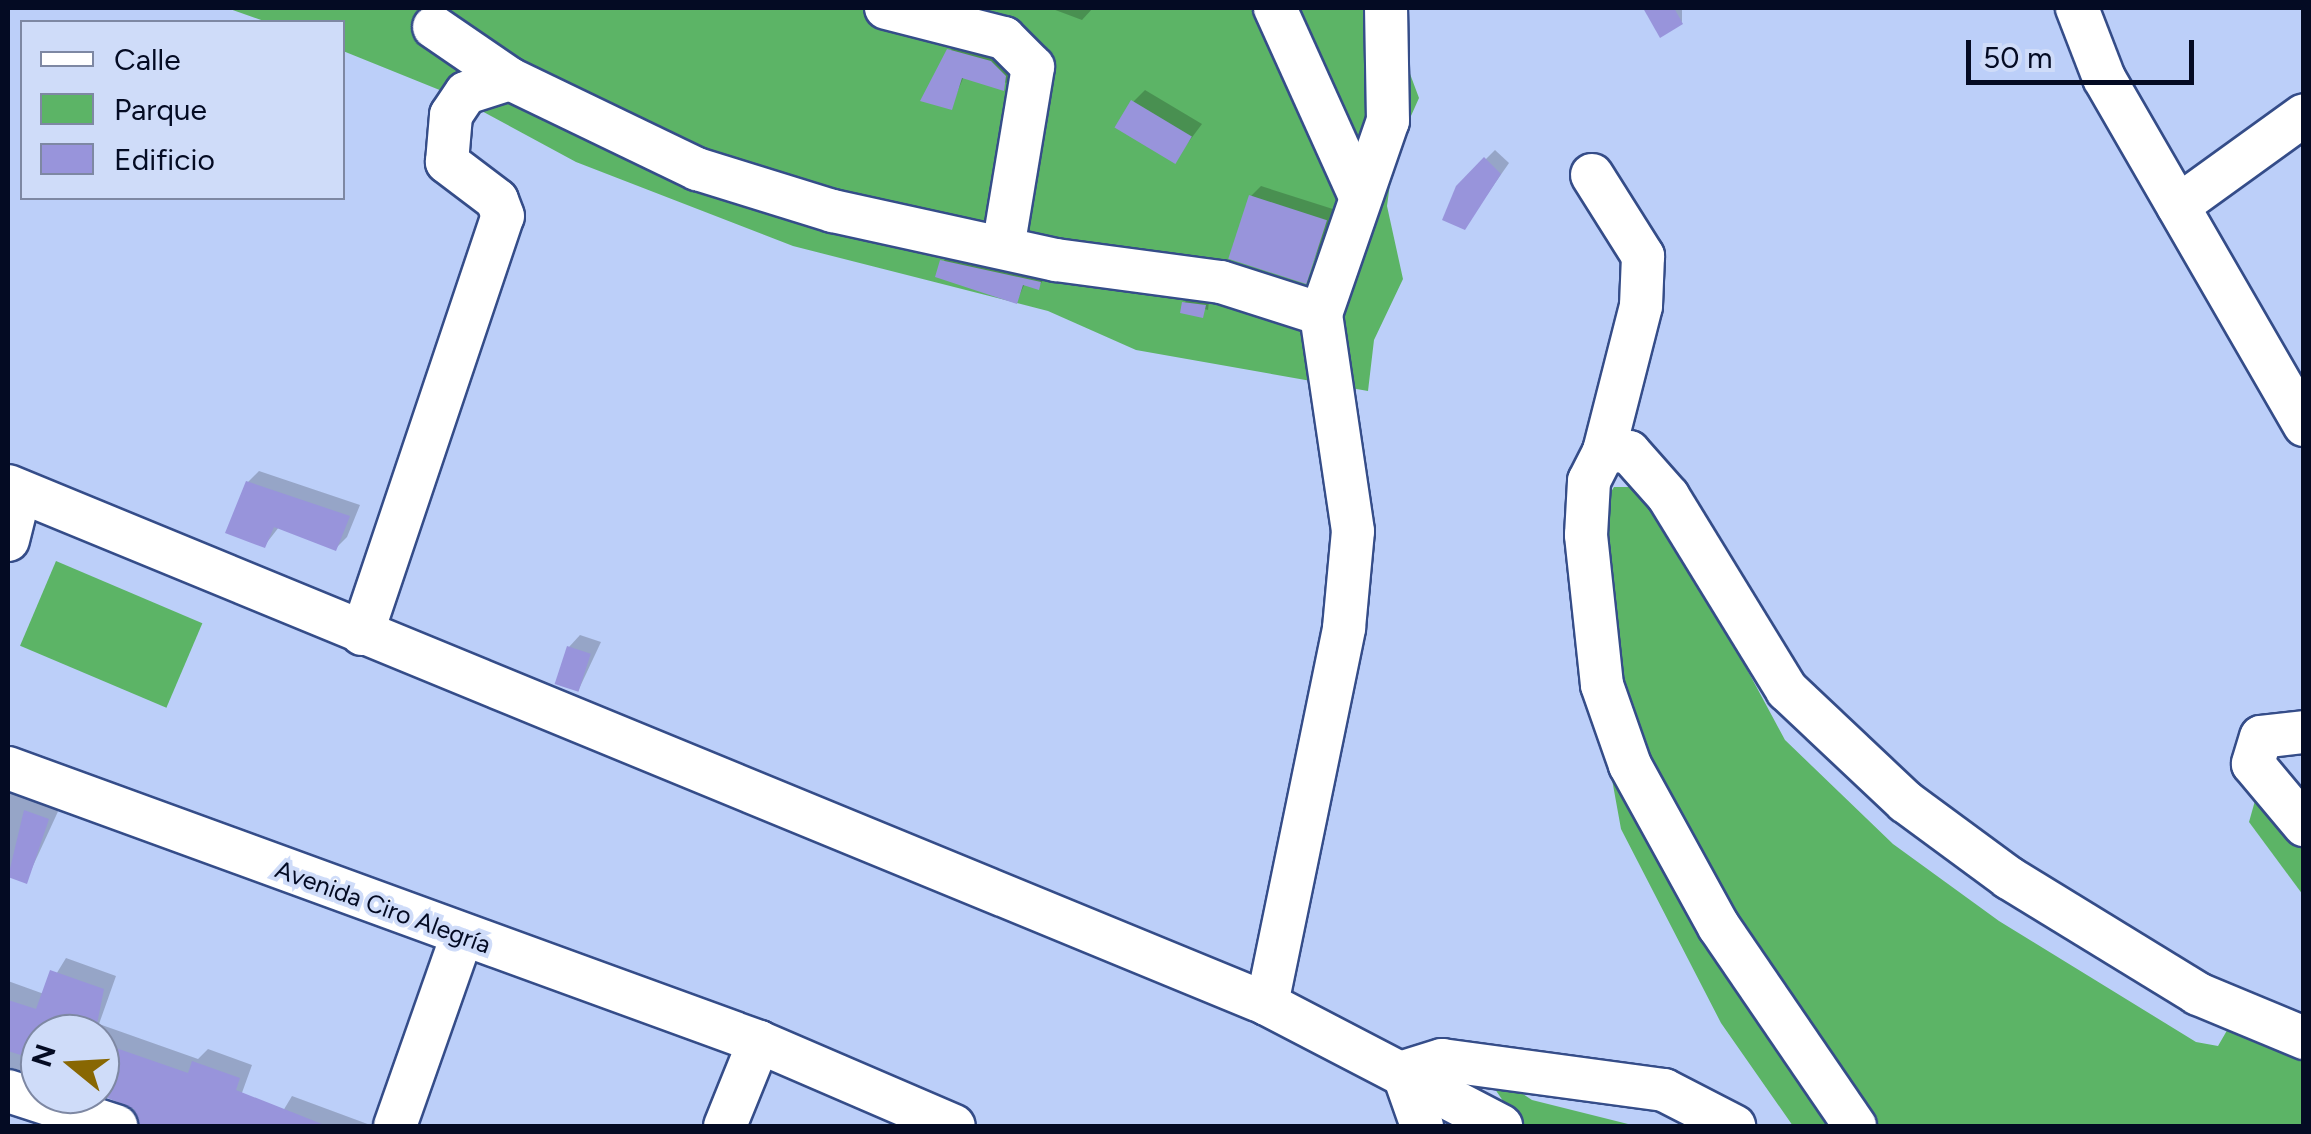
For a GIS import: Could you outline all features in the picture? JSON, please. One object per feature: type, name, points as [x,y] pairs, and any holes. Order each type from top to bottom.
[{"type":"street","points":[[886,8],[1004,38],[1033,67],[1003,248]]},
{"type":"street","points":[[1275,8],[1359,194]]},
{"type":"street","points":[[1267,1004],[1344,628],[1353,531],[1321,314],[1359,194],[1388,120],[1386,8]]},
{"type":"street","points":[[2077,8],[2104,78],[2304,425]]},
{"type":"street","points":[[434,28],[510,78],[697,169],[1003,248],[1222,282],[1321,314]]},
{"type":"street","points":[[362,634],[503,216],[497,200],[447,162],[451,115],[466,94],[510,78]]},
{"type":"street","points":[[2178,206],[2304,115]]},
{"type":"street","points":[[1592,174],[1643,256],[1641,306],[1604,451],[1589,481],[1586,535],[1602,686],[1630,765],[1719,927],[1855,1126]]},
{"type":"street","points":[[1604,451],[1628,452],[1668,496],[1788,690],[1906,802],[2008,878],[2198,994],[2304,1038]]},
{"type":"street","points":[[8,540],[14,489],[1267,1004],[1500,1126]]},
{"type":"street","points":[[2304,732],[2261,737],[2253,764],[2304,825]]},
{"type":"street","name":"Avenida Ciro Alegría","points":[[8,768],[759,1042],[954,1126]]},
{"type":"street","points":[[396,1126],[462,936]]},
{"type":"street","points":[[725,1126],[759,1042]]},
{"type":"street","points":[[1403,1072],[1442,1060],[1664,1090],[1734,1126]]},
{"type":"street","points":[[1403,1072],[1422,1126]]},
{"type":"street","points":[[8,1091],[115,1126]]},
{"type":"green space","points":[[227,8],[1397,8],[1397,39],[1419,98],[1394,154],[1387,206],[1403,279],[1374,340],[1368,391],[1136,350],[1048,311],[793,246],[576,162],[452,95],[345,52],[345,20],[261,20]]},
{"type":"green space","points":[[1614,487],[1649,487],[1785,740],[1893,844],[1999,921],[2196,1042],[2218,1046],[2229,1027],[2303,1055],[2303,1126],[1793,1126],[1721,1023],[1621,829],[1592,669],[1603,505]]},
{"type":"green space","points":[[56,561],[202,623],[166,708],[20,646]]},
{"type":"green space","points":[[2278,777],[2303,789],[2303,895],[2249,822],[2258,790]]},
{"type":"green space","points":[[1478,1064],[1532,1100],[1636,1126],[1520,1126]]},
{"type":"building","points":[[1643,8],[1674,8],[1683,24],[1660,38]]},
{"type":"building","points":[[947,49],[991,61],[1006,76],[1004,91],[962,78],[952,110],[920,101]]},
{"type":"building","points":[[1131,100],[1192,137],[1175,164],[1115,127]]},
{"type":"building","points":[[1484,157],[1501,174],[1465,230],[1442,220],[1456,186]]},
{"type":"building","points":[[1249,195],[1327,220],[1306,284],[1228,259]]},
{"type":"building","points":[[940,260],[1041,282],[1039,290],[1023,285],[1017,304],[935,277]]},
{"type":"building","points":[[1182,302],[1206,305],[1203,318],[1180,313]]},
{"type":"building","points":[[246,481],[350,516],[336,551],[274,527],[265,548],[225,533]]},
{"type":"building","points":[[567,646],[591,654],[578,692],[555,684]]},
{"type":"building","points":[[24,810],[49,819],[27,884],[8,877]]},
{"type":"building","points":[[50,970],[104,989],[99,1014],[20,1014],[20,1055],[8,1051],[8,1000],[36,1009]]},
{"type":"building","points":[[120,1049],[188,1073],[192,1061],[240,1078],[236,1090],[327,1126],[140,1126],[134,1109],[120,1103]]}]
